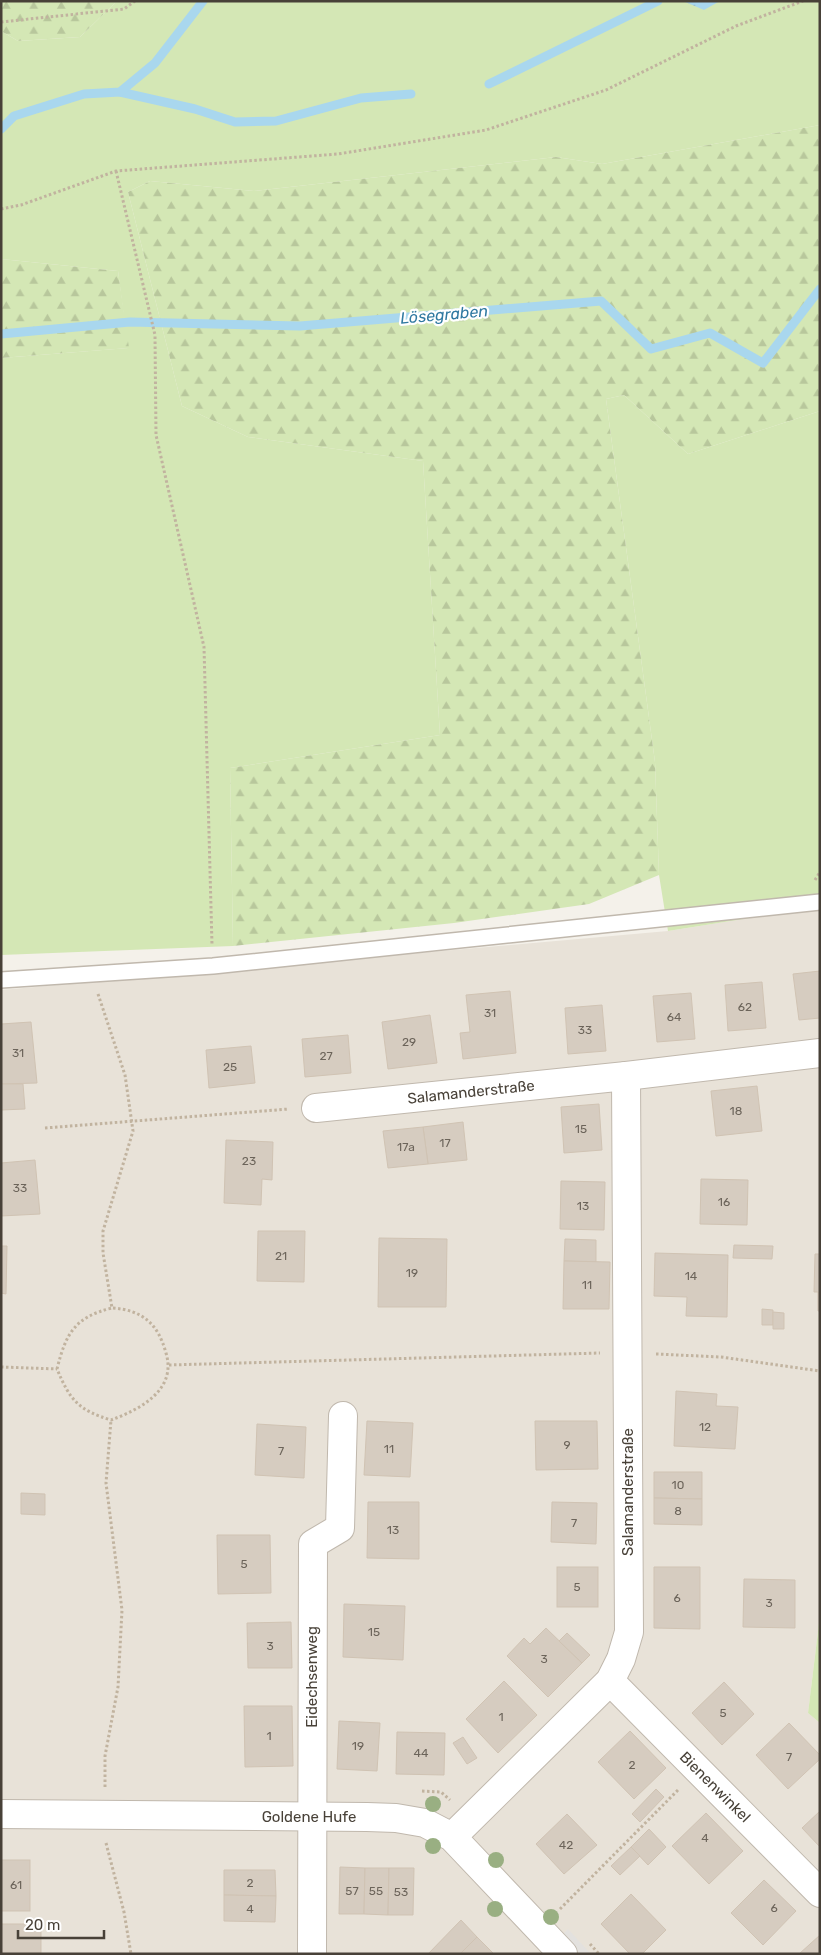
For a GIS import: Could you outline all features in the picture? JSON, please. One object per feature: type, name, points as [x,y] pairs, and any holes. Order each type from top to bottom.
[{"type":"street","name":"Salamanderstraße","points":[[316,1108],[626,1076],[820,1053]]},
{"type":"street","name":"Salamanderstraße","points":[[452,1837],[610,1681],[621,1659],[629,1632],[626,1076]]},
{"type":"street","name":"Eidechsenweg","points":[[312,1954],[313,1544],[340,1528],[343,1416]]},
{"type":"street","name":"Bienenwinkel","points":[[610,1681],[820,1893]]},
{"type":"street","name":"Goldene Hufe","points":[[1,1814],[396,1818],[425,1823],[452,1837],[563,1954]]},
{"type":"lane","points":[[1,980],[213,966],[820,902]]},
{"type":"path","points":[[1,22],[124,9],[135,1]]},
{"type":"path","points":[[1,209],[21,204],[116,171],[338,154],[486,130],[606,90],[736,26],[803,1]]},
{"type":"path","points":[[116,171],[155,335],[156,435],[204,647],[213,966]]},
{"type":"path","points":[[92,974],[125,1075],[133,1131],[103,1231],[103,1253],[112,1308]]},
{"type":"path","points":[[45,1128],[316,1108]]},
{"type":"path","points":[[112,1308],[138,1313],[158,1328],[169,1365],[164,1383],[154,1395],[140,1407],[111,1420],[95,1415],[76,1403],[64,1386],[57,1369],[69,1333],[83,1318],[112,1308]]},
{"type":"path","points":[[169,1365],[628,1352],[721,1357],[820,1371]]},
{"type":"path","points":[[1,1367],[57,1369]]},
{"type":"path","points":[[111,1420],[106,1483],[122,1610],[118,1687],[105,1756],[106,1842],[124,1912],[131,1954]]},
{"type":"path","points":[[558,1911],[698,1770]]},
{"type":"shaded area","points":[[820,907],[820,1615],[808,1713],[820,1723],[820,1954],[1,1954],[1,990],[668,931]]},
{"type":"shaded area","points":[[568,1929],[591,1954],[580,1954],[562,1935]]},
{"type":"green space","points":[[1,1],[117,1],[80,37],[18,41],[1,31]]},
{"type":"green space","points":[[117,1],[820,1],[820,125],[602,164],[556,157],[254,191],[150,181],[128,192],[182,406],[248,437],[423,461],[440,735],[230,768],[233,946],[1,955],[1,358],[128,348],[118,271],[1,259],[1,31],[18,41],[80,37]]},
{"type":"green space","points":[[820,125],[820,411],[688,454],[624,395],[606,399],[655,762],[659,875],[589,904],[454,923],[233,946],[230,768],[440,735],[423,461],[248,437],[182,406],[128,192],[150,181],[254,191],[556,157],[602,164]]},
{"type":"green space","points":[[1,259],[118,271],[129,348],[1,358]]},
{"type":"green space","points":[[624,395],[688,454],[820,411],[820,907],[668,931],[659,875],[655,762],[606,399]]},
{"type":"green space","points":[[820,1615],[820,1723],[808,1713]]},
{"type":"water","points":[[683,1],[720,1],[704,10]]},
{"type":"building","points":[[820,971],[820,1018],[799,1020],[793,974]]},
{"type":"building","points":[[762,982],[766,1028],[728,1031],[725,985]]},
{"type":"building","points":[[510,991],[516,1053],[463,1059],[460,1033],[470,1032],[466,995]]},
{"type":"building","points":[[691,993],[695,1039],[657,1042],[653,996]]},
{"type":"building","points":[[602,1005],[606,1051],[568,1054],[565,1008]]},
{"type":"building","points":[[430,1015],[437,1063],[388,1069],[382,1022]]},
{"type":"building","points":[[31,1022],[37,1083],[1,1084],[1,1024]]},
{"type":"building","points":[[348,1035],[351,1073],[305,1077],[302,1039]]},
{"type":"building","points":[[251,1046],[255,1083],[209,1088],[206,1050]]},
{"type":"building","points":[[1,1084],[23,1084],[25,1109],[1,1110]]},
{"type":"building","points":[[757,1086],[762,1131],[716,1136],[711,1091]]},
{"type":"building","points":[[599,1104],[602,1150],[564,1153],[561,1107]]},
{"type":"building","points":[[463,1122],[467,1160],[428,1164],[423,1127]]},
{"type":"building","points":[[423,1127],[428,1164],[388,1168],[383,1131]]},
{"type":"building","points":[[226,1140],[273,1142],[272,1180],[262,1179],[261,1205],[224,1203]]},
{"type":"building","points":[[35,1160],[40,1214],[1,1216],[1,1163]]},
{"type":"building","points":[[701,1179],[748,1180],[747,1225],[700,1224]]},
{"type":"building","points":[[561,1181],[605,1182],[604,1230],[560,1229]]},
{"type":"building","points":[[258,1231],[305,1231],[304,1282],[257,1281]]},
{"type":"building","points":[[379,1238],[447,1239],[446,1307],[378,1307]]},
{"type":"building","points":[[565,1239],[596,1240],[596,1262],[564,1261]]},
{"type":"building","points":[[734,1245],[773,1246],[772,1259],[733,1258]]},
{"type":"building","points":[[1,1246],[7,1246],[6,1294],[1,1293]]},
{"type":"building","points":[[655,1253],[728,1255],[727,1317],[686,1316],[687,1297],[654,1296]]},
{"type":"building","points":[[815,1254],[820,1254],[820,1311],[818,1311],[818,1292],[814,1292]]},
{"type":"building","points":[[564,1261],[610,1262],[609,1309],[563,1309]]},
{"type":"building","points":[[762,1309],[773,1310],[773,1325],[762,1325]]},
{"type":"building","points":[[773,1312],[784,1313],[784,1329],[773,1329]]},
{"type":"building","points":[[676,1391],[717,1394],[716,1406],[738,1407],[735,1449],[674,1446]]},
{"type":"building","points":[[367,1421],[413,1423],[410,1477],[364,1475]]},
{"type":"building","points":[[535,1421],[597,1421],[598,1469],[536,1470]]},
{"type":"building","points":[[257,1424],[306,1427],[304,1478],[255,1475]]},
{"type":"building","points":[[654,1472],[702,1472],[702,1499],[654,1498]]},
{"type":"building","points":[[21,1493],[45,1494],[45,1515],[21,1514]]},
{"type":"building","points":[[654,1498],[702,1499],[702,1525],[654,1524]]},
{"type":"building","points":[[368,1502],[419,1502],[419,1559],[367,1558]]},
{"type":"building","points":[[552,1502],[597,1503],[596,1544],[551,1542]]},
{"type":"building","points":[[217,1535],[270,1535],[271,1593],[218,1594]]},
{"type":"building","points":[[557,1567],[598,1567],[598,1607],[557,1607]]},
{"type":"building","points":[[654,1567],[700,1567],[700,1629],[654,1628]]},
{"type":"building","points":[[744,1579],[795,1580],[795,1628],[743,1627]]},
{"type":"building","points":[[344,1604],[405,1606],[403,1660],[343,1657]]},
{"type":"building","points":[[291,1622],[292,1668],[248,1668],[247,1623]]},
{"type":"building","points":[[546,1628],[582,1663],[548,1697],[507,1656],[524,1638],[530,1644]]},
{"type":"building","points":[[567,1633],[590,1655],[582,1663],[559,1641]]},
{"type":"building","points":[[504,1681],[537,1715],[498,1753],[466,1719]]},
{"type":"building","points":[[724,1682],[754,1714],[722,1745],[692,1713]]},
{"type":"building","points":[[244,1706],[292,1706],[293,1766],[245,1767]]},
{"type":"building","points":[[339,1721],[380,1723],[377,1771],[337,1769]]},
{"type":"building","points":[[789,1723],[820,1755],[820,1759],[788,1789],[756,1755]]},
{"type":"building","points":[[630,1731],[666,1768],[634,1799],[598,1762]]},
{"type":"building","points":[[397,1732],[445,1733],[444,1775],[396,1774]]},
{"type":"building","points":[[463,1737],[477,1758],[467,1764],[453,1743]]},
{"type":"building","points":[[656,1789],[664,1797],[640,1822],[632,1814]]},
{"type":"building","points":[[820,1811],[820,1847],[802,1828]]},
{"type":"building","points":[[706,1813],[743,1851],[709,1884],[672,1846]]},
{"type":"building","points":[[567,1814],[597,1845],[564,1874],[536,1844]]},
{"type":"building","points":[[649,1829],[666,1847],[648,1865],[631,1847]]},
{"type":"building","points":[[631,1847],[640,1856],[620,1875],[611,1866]]},
{"type":"building","points":[[1,1860],[30,1860],[30,1911],[1,1911]]},
{"type":"building","points":[[340,1867],[365,1868],[364,1914],[339,1914]]},
{"type":"building","points":[[365,1868],[389,1868],[388,1915],[364,1914]]},
{"type":"building","points":[[389,1868],[414,1868],[413,1915],[388,1915]]},
{"type":"building","points":[[224,1870],[275,1870],[276,1896],[224,1895]]},
{"type":"building","points":[[764,1880],[796,1911],[763,1945],[731,1913]]},
{"type":"building","points":[[631,1894],[666,1930],[642,1954],[630,1954],[601,1924]]},
{"type":"building","points":[[224,1895],[276,1896],[275,1922],[224,1921]]},
{"type":"building","points":[[461,1920],[477,1937],[460,1954],[428,1954]]},
{"type":"building","points":[[1,1924],[41,1924],[41,1953],[1,1954]]},
{"type":"building","points":[[820,1935],[820,1954],[799,1954]]},
{"type":"building","points":[[477,1937],[494,1954],[460,1954]]},
{"type":"waterway","points":[[1,129],[14,116],[84,94],[120,92],[155,63],[203,1]]},
{"type":"waterway","points":[[489,84],[658,1]]},
{"type":"waterway","points":[[120,92],[195,109],[235,122],[276,121],[361,98],[411,94]]},
{"type":"waterway","name":"Lösegraben","points":[[1,334],[130,322],[300,326],[601,301],[651,349],[710,333],[763,363],[820,289]]}]
